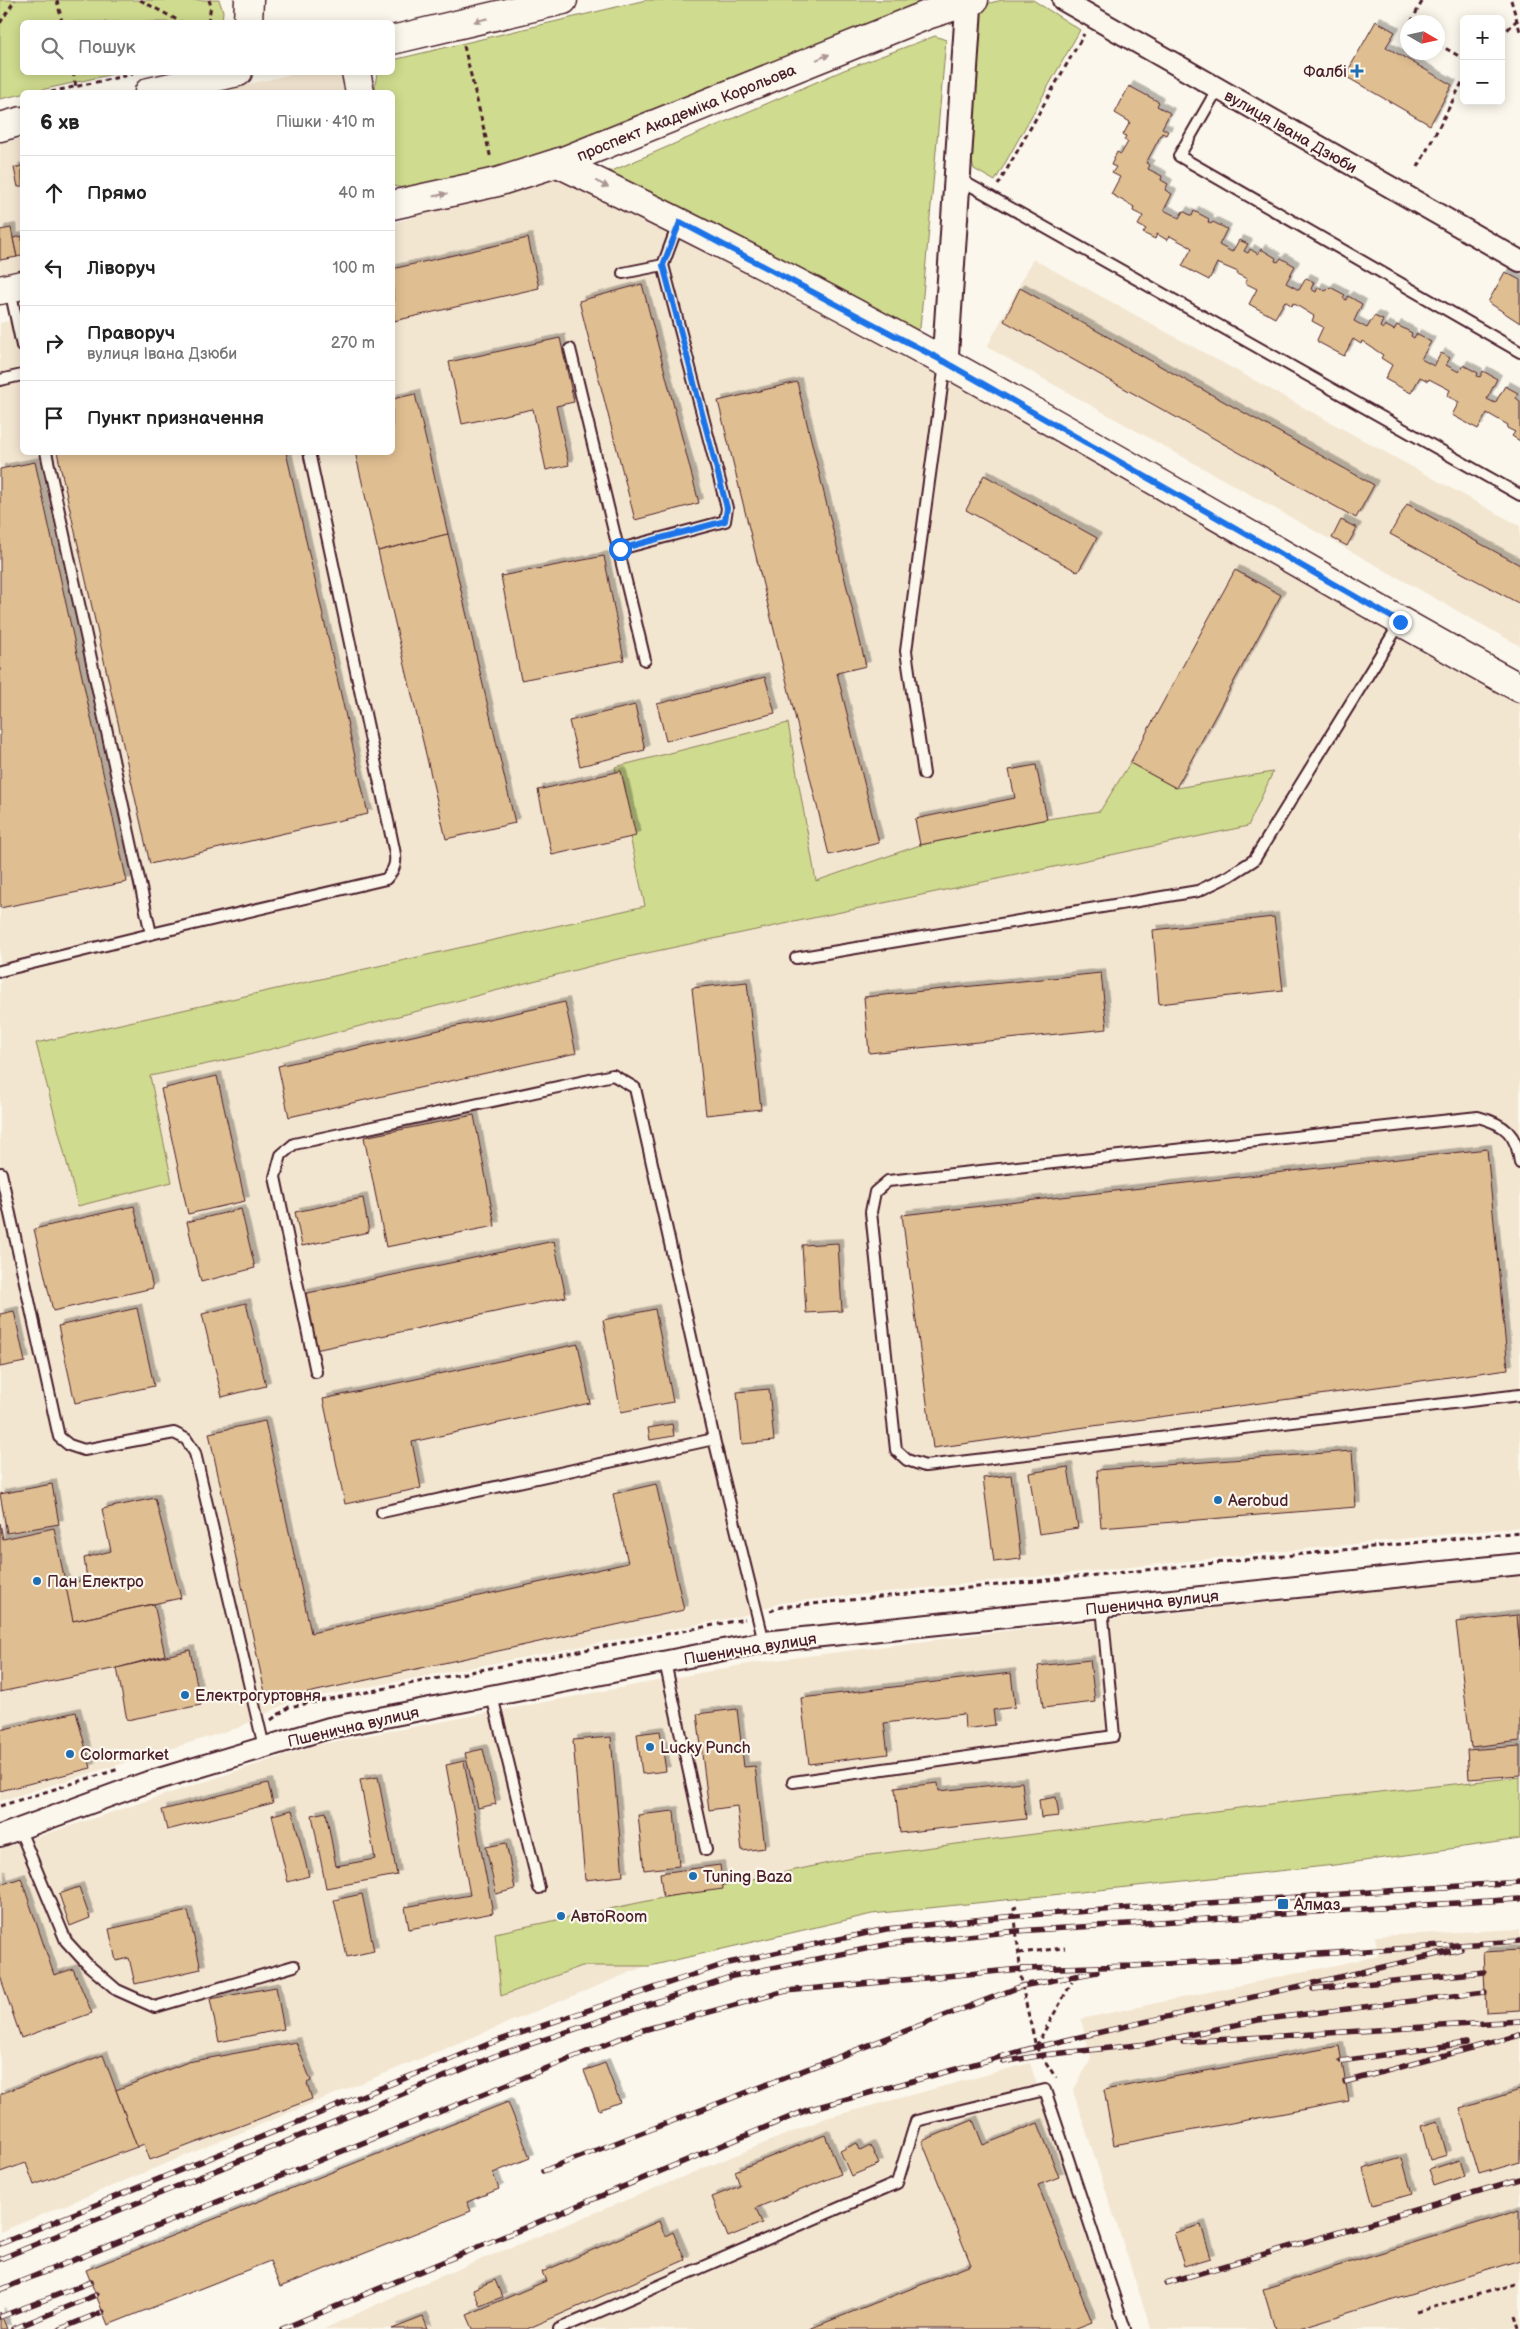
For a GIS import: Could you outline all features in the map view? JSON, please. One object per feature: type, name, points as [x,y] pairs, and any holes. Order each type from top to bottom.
[{"type":"main road","points":[[248,20],[250,0]]},
{"type":"main road","points":[[395,39],[562,0]]},
{"type":"main road","name":"проспект Академіка Корольова","points":[[395,204],[497,182],[558,163],[927,15],[970,1]]},
{"type":"main road","points":[[357,75],[360,90]]},
{"type":"main road","points":[[156,90],[208,76]]},
{"type":"main road","points":[[0,127],[20,122]]},
{"type":"main road","points":[[558,163],[680,222],[945,362],[1400,622],[1520,688]]},
{"type":"street","name":"вулиця Івана Дзюби","points":[[1063,0],[1520,261]]},
{"type":"street","points":[[945,362],[956,177],[970,1]]},
{"type":"street","name":"Пшенична вулиця","points":[[0,1836],[145,1782],[329,1728],[764,1642],[1520,1564]]},
{"type":"lane","points":[[1218,88],[1179,156],[1520,352]]},
{"type":"lane","points":[[956,177],[1520,495]]},
{"type":"lane","points":[[620,549],[725,521],[727,508],[663,265],[680,222]]},
{"type":"lane","points":[[623,273],[663,265]]},
{"type":"lane","points":[[11,288],[20,335]]},
{"type":"lane","points":[[570,349],[620,549],[645,660]]},
{"type":"lane","points":[[924,774],[906,651],[945,362]]},
{"type":"lane","points":[[0,380],[20,375]]},
{"type":"lane","points":[[47,455],[150,934]]},
{"type":"lane","points":[[0,971],[386,879],[394,871],[396,861],[394,849],[310,455]]},
{"type":"lane","points":[[796,958],[1198,891],[1229,876],[1254,860],[1400,622]]},
{"type":"lane","points":[[316,1372],[275,1177],[281,1155],[294,1144],[613,1075],[635,1088],[714,1439],[764,1642]]},
{"type":"lane","points":[[1520,1163],[1518,1146],[1510,1134],[1496,1122],[1478,1118],[888,1181],[875,1192],[871,1212],[896,1450],[907,1460],[925,1466],[1520,1395]]},
{"type":"lane","points":[[1,1173],[59,1436],[68,1445],[84,1450],[174,1432],[186,1439],[195,1453],[264,1748]]},
{"type":"lane","points":[[382,1512],[714,1439]]},
{"type":"lane","points":[[793,1782],[1114,1736],[1102,1607]]},
{"type":"lane","points":[[665,1662],[706,1850]]},
{"type":"lane","points":[[492,1696],[539,1888]]},
{"type":"lane","points":[[19,1828],[66,1941],[87,1964],[117,1990],[155,2007],[294,1966]]},
{"type":"lane","points":[[559,2329],[897,2183],[916,2121],[1045,2090],[1125,2329]]},
{"type":"path","points":[[0,23],[15,0]]},
{"type":"path","points":[[57,0],[62,20]]},
{"type":"path","points":[[140,0],[177,20]]},
{"type":"path","points":[[208,20],[211,6],[209,0]]},
{"type":"path","points":[[1414,15],[1422,0]]},
{"type":"path","points":[[1511,0],[1520,31]]},
{"type":"path","points":[[1505,32],[1520,16]]},
{"type":"path","points":[[992,197],[1094,17]]},
{"type":"path","points":[[459,25],[497,182]]},
{"type":"path","points":[[1445,48],[1460,58]]},
{"type":"path","points":[[74,75],[76,87]]},
{"type":"path","points":[[61,90],[126,75]]},
{"type":"path","points":[[1418,167],[1460,87]]},
{"type":"path","points":[[1015,1916],[1014,1908],[1017,1907]]},
{"type":"path","points":[[1019,1953],[1065,1948]]},
{"type":"path","points":[[1036,2047],[1072,1982]]},
{"type":"path","points":[[1416,2312],[1520,2283]]},
{"type":"path","points":[[1514,2316],[1518,2329]]},
{"type":"shaded area","points":[[288,75],[350,75],[354,90],[224,90]]},
{"type":"shaded area","points":[[20,138],[20,275],[0,280],[0,143]]},
{"type":"shaded area","points":[[561,174],[948,375],[1520,701],[1520,1527],[780,1603],[742,1616],[289,1702],[238,1728],[0,1801],[0,323],[20,318],[20,455],[395,455],[395,222]]},
{"type":"shaded area","points":[[1033,259],[1520,526],[1520,646],[987,347]]},
{"type":"shaded area","points":[[1520,1575],[1520,1820],[1079,1869],[699,1944],[0,2232],[0,1849],[316,1745],[753,1663],[1005,1631]]},
{"type":"shaded area","points":[[1520,1929],[1520,2329],[1151,2329],[1073,2091],[1091,2059],[1081,2019],[1378,1956],[1375,1936]]},
{"type":"shaded area","points":[[1030,2063],[1117,2329],[324,2329],[412,2288],[826,2118]]},
{"type":"green space","points":[[0,0],[219,0],[223,11],[222,20],[20,20],[20,75],[109,75],[41,90],[20,90],[20,95],[0,99]]},
{"type":"green space","points":[[646,0],[935,0],[495,174],[403,188],[395,186],[395,90],[376,90],[375,85],[377,75],[395,75],[395,60]]},
{"type":"green space","points":[[1002,0],[1033,0],[1080,30],[995,181],[974,169],[969,151],[978,6]]},
{"type":"green space","points":[[935,36],[946,40],[920,328],[910,333],[605,174],[844,70]]},
{"type":"green space","points":[[788,723],[816,881],[920,845],[1047,819],[1100,811],[1130,763],[1176,788],[1273,772],[1248,826],[614,960],[241,1057],[150,1076],[172,1182],[78,1206],[36,1043],[645,906],[615,767]]},
{"type":"green space","points":[[1520,1777],[1520,1839],[1335,1865],[872,1914],[650,1966],[582,1966],[501,1996],[495,1933],[862,1856],[1286,1802]]},
{"type":"building","points":[[1376,21],[1395,32],[1386,47],[1400,55],[1400,60],[1409,60],[1452,85],[1430,125],[1345,76]]},
{"type":"building","points":[[1129,86],[1159,102],[1157,106],[1170,113],[1162,128],[1168,131],[1166,135],[1162,133],[1146,163],[1150,165],[1148,169],[1162,176],[1161,180],[1168,184],[1165,190],[1172,194],[1164,210],[1179,218],[1183,211],[1192,216],[1194,211],[1209,219],[1208,222],[1211,224],[1213,222],[1227,229],[1219,245],[1232,252],[1239,240],[1248,244],[1244,251],[1248,253],[1250,249],[1258,254],[1261,249],[1276,258],[1275,261],[1278,262],[1281,258],[1295,266],[1286,283],[1299,290],[1306,278],[1314,282],[1311,289],[1316,292],[1318,287],[1326,291],[1330,287],[1345,295],[1343,298],[1346,300],[1348,296],[1362,304],[1354,321],[1367,328],[1374,316],[1383,320],[1380,327],[1383,329],[1385,325],[1394,330],[1397,325],[1412,333],[1411,336],[1414,338],[1416,334],[1431,342],[1421,359],[1434,366],[1441,353],[1450,358],[1446,365],[1459,372],[1463,365],[1478,373],[1477,376],[1480,377],[1483,371],[1497,379],[1487,399],[1495,403],[1505,386],[1518,393],[1516,398],[1520,401],[1520,441],[1512,436],[1515,432],[1507,428],[1508,425],[1487,413],[1478,429],[1452,415],[1459,402],[1447,396],[1450,390],[1429,379],[1428,381],[1420,377],[1411,393],[1385,379],[1392,365],[1381,358],[1383,355],[1362,341],[1361,344],[1353,339],[1344,356],[1318,342],[1317,340],[1323,327],[1312,321],[1314,316],[1293,303],[1292,306],[1285,301],[1275,318],[1249,304],[1257,289],[1245,283],[1247,279],[1237,274],[1238,272],[1217,263],[1209,280],[1182,266],[1192,248],[1170,236],[1167,240],[1157,234],[1155,239],[1143,233],[1146,229],[1138,225],[1143,216],[1133,211],[1134,207],[1111,194],[1120,177],[1112,173],[1116,167],[1111,165],[1117,152],[1121,154],[1128,142],[1124,140],[1126,136],[1123,135],[1130,122],[1115,113]]},
{"type":"building","points":[[20,166],[20,186],[18,187],[14,168]]},
{"type":"building","points":[[11,228],[17,257],[0,260],[0,230]]},
{"type":"building","points":[[20,236],[20,256],[17,257],[13,238]]},
{"type":"building","points":[[528,238],[539,288],[395,321],[395,268]]},
{"type":"building","points":[[1505,272],[1520,280],[1520,323],[1488,302]]},
{"type":"building","points":[[642,284],[699,503],[635,520],[579,301]]},
{"type":"building","points":[[1020,288],[1374,485],[1356,518],[1004,321]]},
{"type":"building","points":[[560,338],[574,402],[556,406],[569,465],[546,470],[533,409],[462,424],[449,362]]},
{"type":"building","points":[[797,382],[866,666],[837,673],[879,843],[829,855],[718,401]]},
{"type":"building","points":[[415,394],[448,534],[378,551],[356,455],[395,455],[395,398]]},
{"type":"building","points":[[58,455],[287,455],[368,814],[150,864]]},
{"type":"building","points":[[35,462],[127,882],[0,908],[0,469]]},
{"type":"building","points":[[984,475],[1097,538],[1078,572],[966,510]]},
{"type":"building","points":[[1407,504],[1520,565],[1520,604],[1390,534]]},
{"type":"building","points":[[1341,520],[1357,528],[1347,546],[1332,538]]},
{"type":"building","points":[[448,534],[515,823],[446,839],[378,551]]},
{"type":"building","points":[[604,556],[624,660],[521,680],[501,576]]},
{"type":"building","points":[[1235,570],[1281,595],[1176,788],[1130,763]]},
{"type":"building","points":[[765,677],[775,713],[666,741],[657,704]]},
{"type":"building","points":[[635,705],[645,750],[580,766],[569,721]]},
{"type":"building","points":[[1036,765],[1047,819],[920,845],[915,819],[1015,798],[1009,770]]},
{"type":"building","points":[[621,771],[636,836],[552,855],[538,790]]},
{"type":"building","points":[[1274,917],[1283,990],[1159,1004],[1153,930]]},
{"type":"building","points":[[1101,973],[1107,1029],[869,1053],[864,997]]},
{"type":"building","points":[[747,982],[761,1109],[706,1115],[692,988]]},
{"type":"building","points":[[565,1002],[576,1053],[289,1117],[278,1066]]},
{"type":"building","points":[[217,1076],[245,1201],[188,1214],[161,1089]]},
{"type":"building","points":[[474,1115],[495,1226],[386,1247],[364,1137]]},
{"type":"building","points":[[1487,1149],[1508,1369],[933,1448],[902,1215]]},
{"type":"building","points":[[363,1198],[369,1232],[302,1246],[295,1212]]},
{"type":"building","points":[[134,1206],[153,1288],[53,1311],[34,1229]]},
{"type":"building","points":[[241,1209],[255,1268],[201,1282],[187,1222]]},
{"type":"building","points":[[554,1241],[566,1297],[315,1350],[303,1294]]},
{"type":"building","points":[[838,1243],[842,1311],[806,1313],[802,1245]]},
{"type":"building","points":[[246,1303],[266,1386],[222,1397],[202,1314]]},
{"type":"building","points":[[137,1308],[154,1386],[75,1403],[58,1326]]},
{"type":"building","points":[[655,1309],[673,1402],[621,1412],[603,1320]]},
{"type":"building","points":[[14,1311],[25,1362],[0,1367],[0,1314]]},
{"type":"building","points":[[578,1344],[590,1403],[412,1442],[421,1488],[345,1504],[323,1399]]},
{"type":"building","points":[[769,1389],[774,1441],[742,1444],[737,1392]]},
{"type":"building","points":[[265,1421],[311,1633],[628,1563],[613,1494],[656,1484],[684,1610],[267,1702],[209,1433]]},
{"type":"building","points":[[672,1424],[674,1436],[650,1440],[648,1428]]},
{"type":"building","points":[[1352,1451],[1356,1507],[1101,1528],[1097,1470]]},
{"type":"building","points":[[1068,1467],[1078,1528],[1039,1534],[1029,1473]]},
{"type":"building","points":[[1011,1475],[1021,1559],[994,1562],[983,1478]]},
{"type":"building","points":[[52,1484],[59,1524],[7,1533],[0,1494]]},
{"type":"building","points":[[155,1498],[181,1598],[73,1621],[65,1585],[87,1579],[84,1558],[111,1551],[102,1509]]},
{"type":"building","points":[[0,1523],[3,1539],[54,1528],[73,1621],[154,1604],[165,1655],[117,1668],[0,1692]]},
{"type":"building","points":[[1517,1615],[1520,1646],[1520,1741],[1471,1747],[1456,1622]]},
{"type":"building","points":[[1517,1615],[1520,1615],[1520,1646]]},
{"type":"building","points":[[190,1650],[201,1705],[127,1720],[117,1668]]},
{"type":"building","points":[[1090,1660],[1095,1702],[1043,1708],[1038,1666]]},
{"type":"building","points":[[1011,1673],[1015,1707],[993,1710],[995,1725],[965,1729],[964,1714],[884,1723],[888,1754],[809,1764],[801,1698]]},
{"type":"building","points":[[737,1709],[744,1767],[755,1766],[765,1848],[742,1851],[737,1806],[709,1810],[697,1714]]},
{"type":"building","points":[[76,1712],[91,1768],[0,1791],[0,1730]]},
{"type":"building","points":[[660,1731],[666,1771],[642,1774],[637,1734]]},
{"type":"building","points":[[611,1737],[623,1876],[585,1880],[573,1740]]},
{"type":"building","points":[[1520,1746],[1520,1775],[1469,1779],[1467,1750]]},
{"type":"building","points":[[483,1749],[496,1804],[478,1808],[465,1753]]},
{"type":"building","points":[[464,1761],[493,1913],[409,1929],[405,1907],[470,1895],[446,1765]]},
{"type":"building","points":[[378,1777],[397,1875],[326,1888],[312,1815],[326,1812],[336,1866],[375,1859],[360,1780]]},
{"type":"building","points":[[1022,1782],[1026,1819],[900,1833],[895,1788],[938,1783],[939,1791]]},
{"type":"building","points":[[268,1783],[273,1803],[167,1830],[162,1810]]},
{"type":"building","points":[[1056,1797],[1059,1816],[1041,1818],[1039,1800]]},
{"type":"building","points":[[292,1810],[309,1876],[288,1882],[272,1815]]},
{"type":"building","points":[[674,1811],[679,1866],[644,1870],[638,1815]]},
{"type":"building","points":[[506,1843],[515,1889],[496,1894],[486,1847]]},
{"type":"building","points":[[720,1865],[723,1889],[663,1897],[660,1873]]},
{"type":"building","points":[[0,1875],[3,1884],[21,1878],[54,1975],[73,1969],[92,2013],[21,2038],[0,1976]]},
{"type":"building","points":[[79,1887],[90,1918],[70,1926],[59,1894]]},
{"type":"building","points":[[362,1894],[374,1951],[347,1957],[334,1900]]},
{"type":"building","points":[[188,1911],[201,1969],[135,1984],[129,1958],[116,1961],[109,1929]]},
{"type":"building","points":[[1520,1950],[1520,2010],[1486,2012],[1483,1952]]},
{"type":"building","points":[[276,1987],[284,2029],[219,2042],[210,1999]]},
{"type":"building","points":[[296,2042],[311,2081],[307,2083],[312,2099],[150,2160],[144,2144],[137,2147],[116,2090],[188,2062]]},
{"type":"building","points":[[1339,2046],[1349,2101],[1114,2145],[1104,2090]]},
{"type":"building","points":[[103,2055],[137,2147],[34,2185],[26,2163],[0,2172],[0,2094]]},
{"type":"building","points":[[605,2063],[620,2102],[599,2110],[584,2071]]},
{"type":"building","points":[[1520,2090],[1520,2162],[1479,2174],[1460,2109]]},
{"type":"building","points":[[508,2102],[530,2158],[493,2173],[499,2189],[467,2202],[471,2211],[280,2287],[270,2261],[108,2325],[86,2270]]},
{"type":"building","points":[[973,2120],[983,2145],[1038,2123],[1059,2177],[1038,2185],[1092,2322],[1074,2329],[809,2329],[971,2265],[922,2141]]},
{"type":"building","points":[[1438,2121],[1447,2155],[1430,2160],[1421,2126]]},
{"type":"building","points":[[825,2135],[841,2174],[756,2208],[762,2223],[728,2237],[712,2197],[740,2186],[735,2171]]},
{"type":"building","points":[[857,2143],[860,2150],[870,2145],[879,2164],[851,2176],[840,2151]]},
{"type":"building","points":[[1402,2158],[1412,2194],[1373,2205],[1363,2169]]},
{"type":"building","points":[[1459,2160],[1464,2176],[1434,2186],[1429,2170]]},
{"type":"building","points":[[1520,2210],[1520,2260],[1296,2329],[1275,2329],[1263,2289]]},
{"type":"building","points":[[659,2221],[665,2236],[673,2232],[685,2260],[527,2329],[473,2329],[467,2315],[546,2281],[542,2272]]},
{"type":"building","points":[[1201,2225],[1211,2258],[1184,2266],[1174,2233]]},
{"type":"building","points":[[495,2280],[502,2297],[480,2306],[473,2289]]},
{"type":"building","points":[[0,2312],[7,2329],[0,2329]]},
{"type":"building","points":[[423,2317],[428,2329],[392,2329]]},
{"type":"railway","points":[[0,2244],[491,2043],[728,1963],[886,1929],[1015,1916],[1520,1882]]},
{"type":"railway","points":[[0,2259],[495,2056],[733,1976],[890,1944],[1017,1931],[1520,1899]]},
{"type":"railway","points":[[0,2290],[636,2032],[786,1991],[1021,1969],[1134,1966],[1520,1941]]},
{"type":"railway","points":[[282,2329],[807,2110],[1036,2047],[1461,1949]]},
{"type":"railway","points":[[543,2171],[1022,1986],[1097,1972]]},
{"type":"railway","points":[[1313,1989],[1484,1972]]},
{"type":"railway","points":[[1003,2062],[1043,2055],[1147,2044],[1258,2020],[1485,1992]]},
{"type":"railway","points":[[1183,2042],[1520,2021]]},
{"type":"railway","points":[[1345,2082],[1520,2035]]},
{"type":"railway","points":[[1341,2061],[1466,2043]]},
{"type":"railway","points":[[1166,2283],[1520,2179]]},
{"type":"railway","points":[[0,2317],[91,2282]]},
{"type":"railway","points":[[13,2329],[96,2295]]},
{"type":"railway","points":[[60,2329],[102,2312]]},
{"type":"place","name":"Фалбі","points":[[1357,71]]},
{"type":"place","name":"Aerobud","points":[[1218,1500]]},
{"type":"place","name":"Пан Електро","points":[[37,1581]]},
{"type":"place","name":"Електрогуртовня","points":[[185,1695]]},
{"type":"place","name":"Lucky Punch","points":[[650,1747]]},
{"type":"place","name":"Colormarket","points":[[70,1754]]},
{"type":"place","name":"Tuning Baza","points":[[693,1876]]},
{"type":"place","name":"Алмаз","points":[[1283,1904]]},
{"type":"place","name":"АвтоRoom","points":[[561,1916]]},
{"type":"route","points":[[620,549],[725,521],[727,508],[663,265],[680,222],[945,362],[1400,622]]}]
